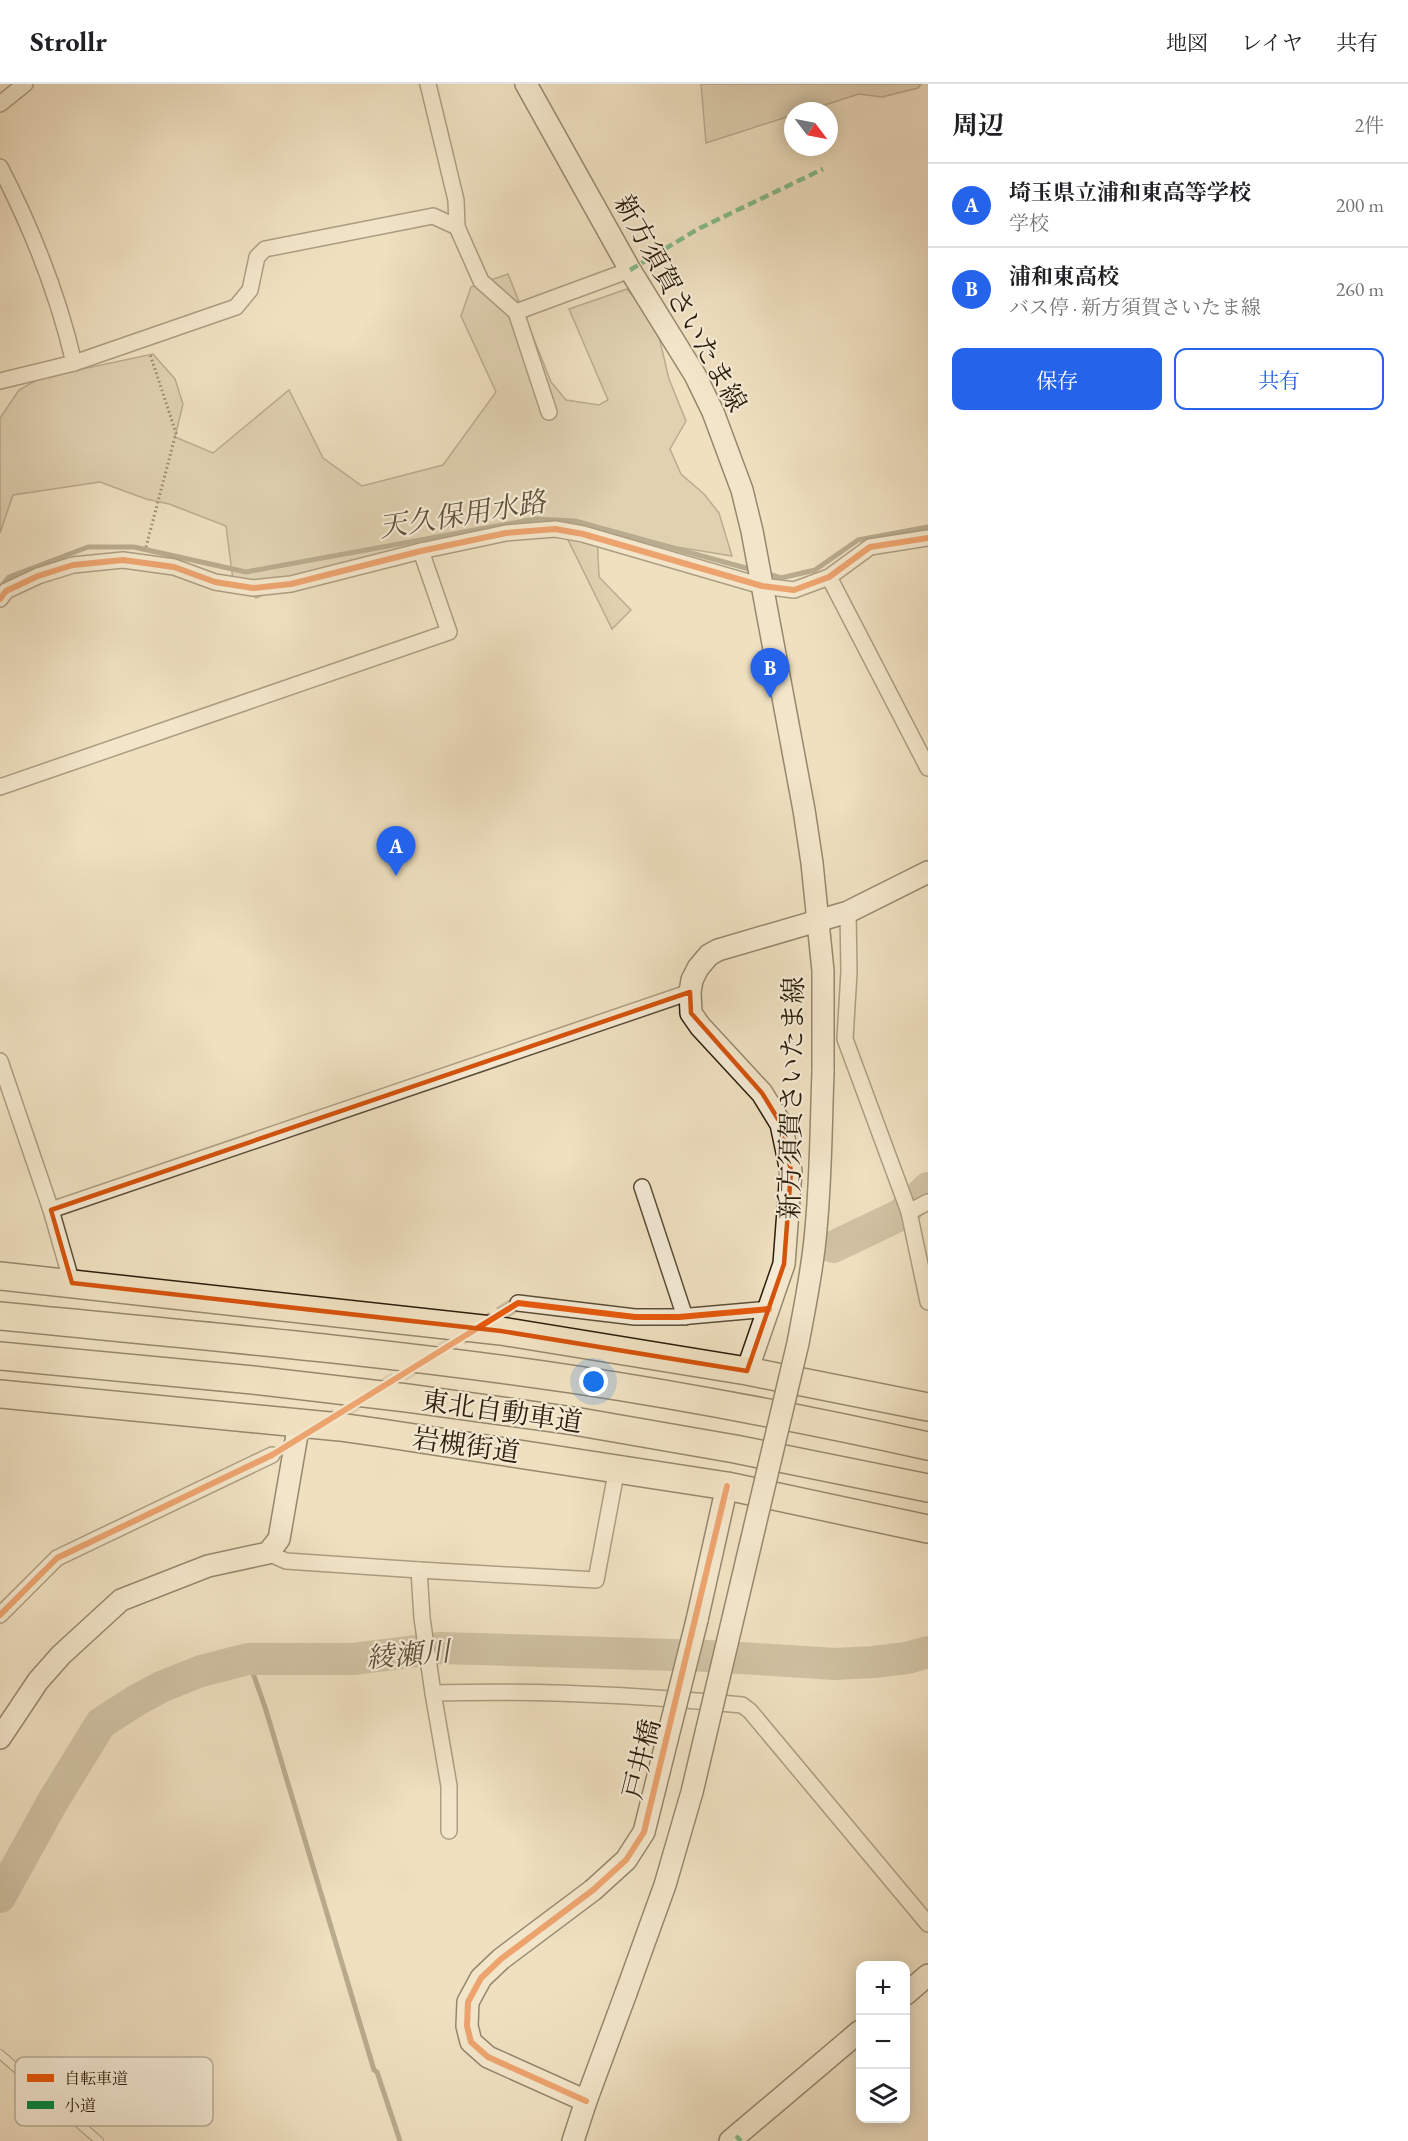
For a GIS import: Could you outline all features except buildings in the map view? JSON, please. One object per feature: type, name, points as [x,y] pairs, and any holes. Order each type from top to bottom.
[{"type":"highway","points":[[0,1276],[501,1331],[747,1371],[928,1407]]},
{"type":"highway","name":"東北自動車道","points":[[0,1316],[363,1352],[570,1379],[695,1399],[928,1446]]},
{"type":"highway","name":"東北自動車道","points":[[0,1356],[254,1380],[418,1399],[574,1421],[735,1449],[923,1487]]},
{"type":"highway","name":"岩槻街道","points":[[0,1394],[340,1427],[727,1486],[928,1529]]},
{"type":"street","points":[[0,104],[25,84]]},
{"type":"street","points":[[428,84],[456,200],[457,227],[481,281],[516,312],[549,412]]},
{"type":"street","name":"新方須賀さいたま線","points":[[526,84],[630,270],[675,341],[713,412],[742,490],[804,810],[819,921],[823,971],[823,1072],[816,1231],[798,1343],[692,1792],[665,1885],[573,2141]]},
{"type":"street","points":[[0,167],[19,204],[51,283],[66,326],[74,363]]},
{"type":"street","points":[[0,381],[74,363],[236,307],[250,290],[257,257],[265,249],[433,216],[457,227]]},
{"type":"street","points":[[516,312],[630,270]]},
{"type":"street","points":[[0,599],[6,591],[38,576],[73,565],[123,560],[174,567],[215,582],[253,588],[291,584],[421,550],[506,533],[555,529],[582,534],[762,586],[794,590],[829,577],[870,547],[928,538]]},
{"type":"street","points":[[0,787],[448,632],[421,550]]},
{"type":"street","points":[[829,577],[928,768]]},
{"type":"street","points":[[747,1371],[784,1264],[791,1171],[781,1124],[762,1093],[691,1013],[692,980],[708,956],[718,950],[848,912],[928,872]]},
{"type":"street","points":[[848,912],[849,972],[844,1039],[909,1212],[928,1302]]},
{"type":"street","points":[[51,1210],[690,992]]},
{"type":"street","points":[[0,1061],[51,1210],[72,1283]]},
{"type":"street","points":[[642,1187],[685,1317]]},
{"type":"street","points":[[909,1212],[928,1202]]},
{"type":"street","points":[[518,1303],[635,1317],[685,1317],[769,1309]]},
{"type":"street","points":[[268,1553],[279,1539],[299,1423]]},
{"type":"street","points":[[0,1615],[57,1558],[272,1455]]},
{"type":"street","points":[[0,1738],[46,1672],[61,1655],[121,1600],[208,1566],[268,1553],[286,1561],[596,1580],[617,1468]]},
{"type":"street","name":"戸井橋","points":[[586,2101],[488,2057],[471,2042],[467,2026],[468,2002],[481,1978],[501,1959],[593,1890],[626,1860],[644,1832],[697,1620],[727,1486]]},
{"type":"street","points":[[419,1570],[422,1618],[449,1786],[449,1831]]},
{"type":"street","points":[[433,1692],[486,1691],[659,1697],[742,1705],[750,1711],[928,1924]]},
{"type":"street","points":[[910,1991],[928,1975]]},
{"type":"street","points":[[730,2141],[856,2035]]},
{"type":"lane","points":[[0,2054],[15,2067]]},
{"type":"lane","points":[[82,2126],[99,2141]]},
{"type":"path","points":[[145,338],[176,432],[148,540]]},
{"type":"highlighted area","points":[[690,992],[691,1013],[762,1093],[781,1124],[791,1171],[784,1264],[747,1371],[501,1331],[72,1283],[51,1210]]},
{"type":"shaded area","points":[[701,84],[921,84],[918,88],[882,97],[859,94],[834,102],[784,102],[784,118],[706,143]]},
{"type":"shaded area","points":[[508,274],[551,382],[566,400],[599,405],[608,400],[569,309],[627,289],[656,324],[669,379],[686,421],[670,449],[681,474],[704,494],[719,513],[732,556],[597,534],[599,577],[631,610],[612,629],[566,536],[554,524],[343,564],[256,598],[233,580],[226,526],[169,504],[146,499],[100,482],[13,495],[0,533],[0,418],[19,390],[40,378],[153,354],[175,379],[183,404],[175,437],[213,453],[289,390],[323,458],[362,486],[443,465],[496,392],[461,316],[471,287]]},
{"type":"waterway","name":"天久保用水路","points":[[0,588],[9,577],[88,547],[134,547],[246,572],[535,519],[575,521],[753,570]]},
{"type":"waterway","name":"天久保用水路","points":[[765,573],[781,578],[815,570],[858,540],[928,527]]},
{"type":"waterway","points":[[833,1247],[900,1215],[928,1188]]},
{"type":"waterway","name":"綾瀬川","points":[[0,1897],[53,1801],[101,1723],[161,1687],[201,1671],[248,1659],[353,1659],[441,1648],[708,1656],[835,1664],[907,1658],[928,1652]]},
{"type":"waterway","points":[[248,1659],[265,1707],[374,2070],[377,2072],[400,2141]]},
{"type":"tunnel","points":[[324,1423],[518,1303]]},
{"type":"marked path","points":[[630,270],[698,229],[823,169]]},
{"type":"marked path","points":[[736,2136],[741,2141]]},
{"type":"cycle path","points":[[0,599],[6,591],[38,576],[73,565],[123,560],[174,567],[215,582],[253,588],[291,584],[421,551],[506,533],[555,529],[583,534],[762,586],[794,590],[829,577],[870,547],[928,538]]},
{"type":"cycle path","points":[[0,1615],[57,1558],[272,1455],[518,1303],[635,1317],[679,1317],[769,1309]]},
{"type":"cycle path","points":[[586,2101],[488,2057],[471,2042],[467,2026],[468,2002],[481,1978],[501,1959],[593,1890],[626,1860],[644,1832],[727,1486]]},
{"type":"place","name":"浦和東高校","points":[[770,698]]},
{"type":"place","name":"埼玉県立浦和東高等学校","points":[[396,876]]}]
